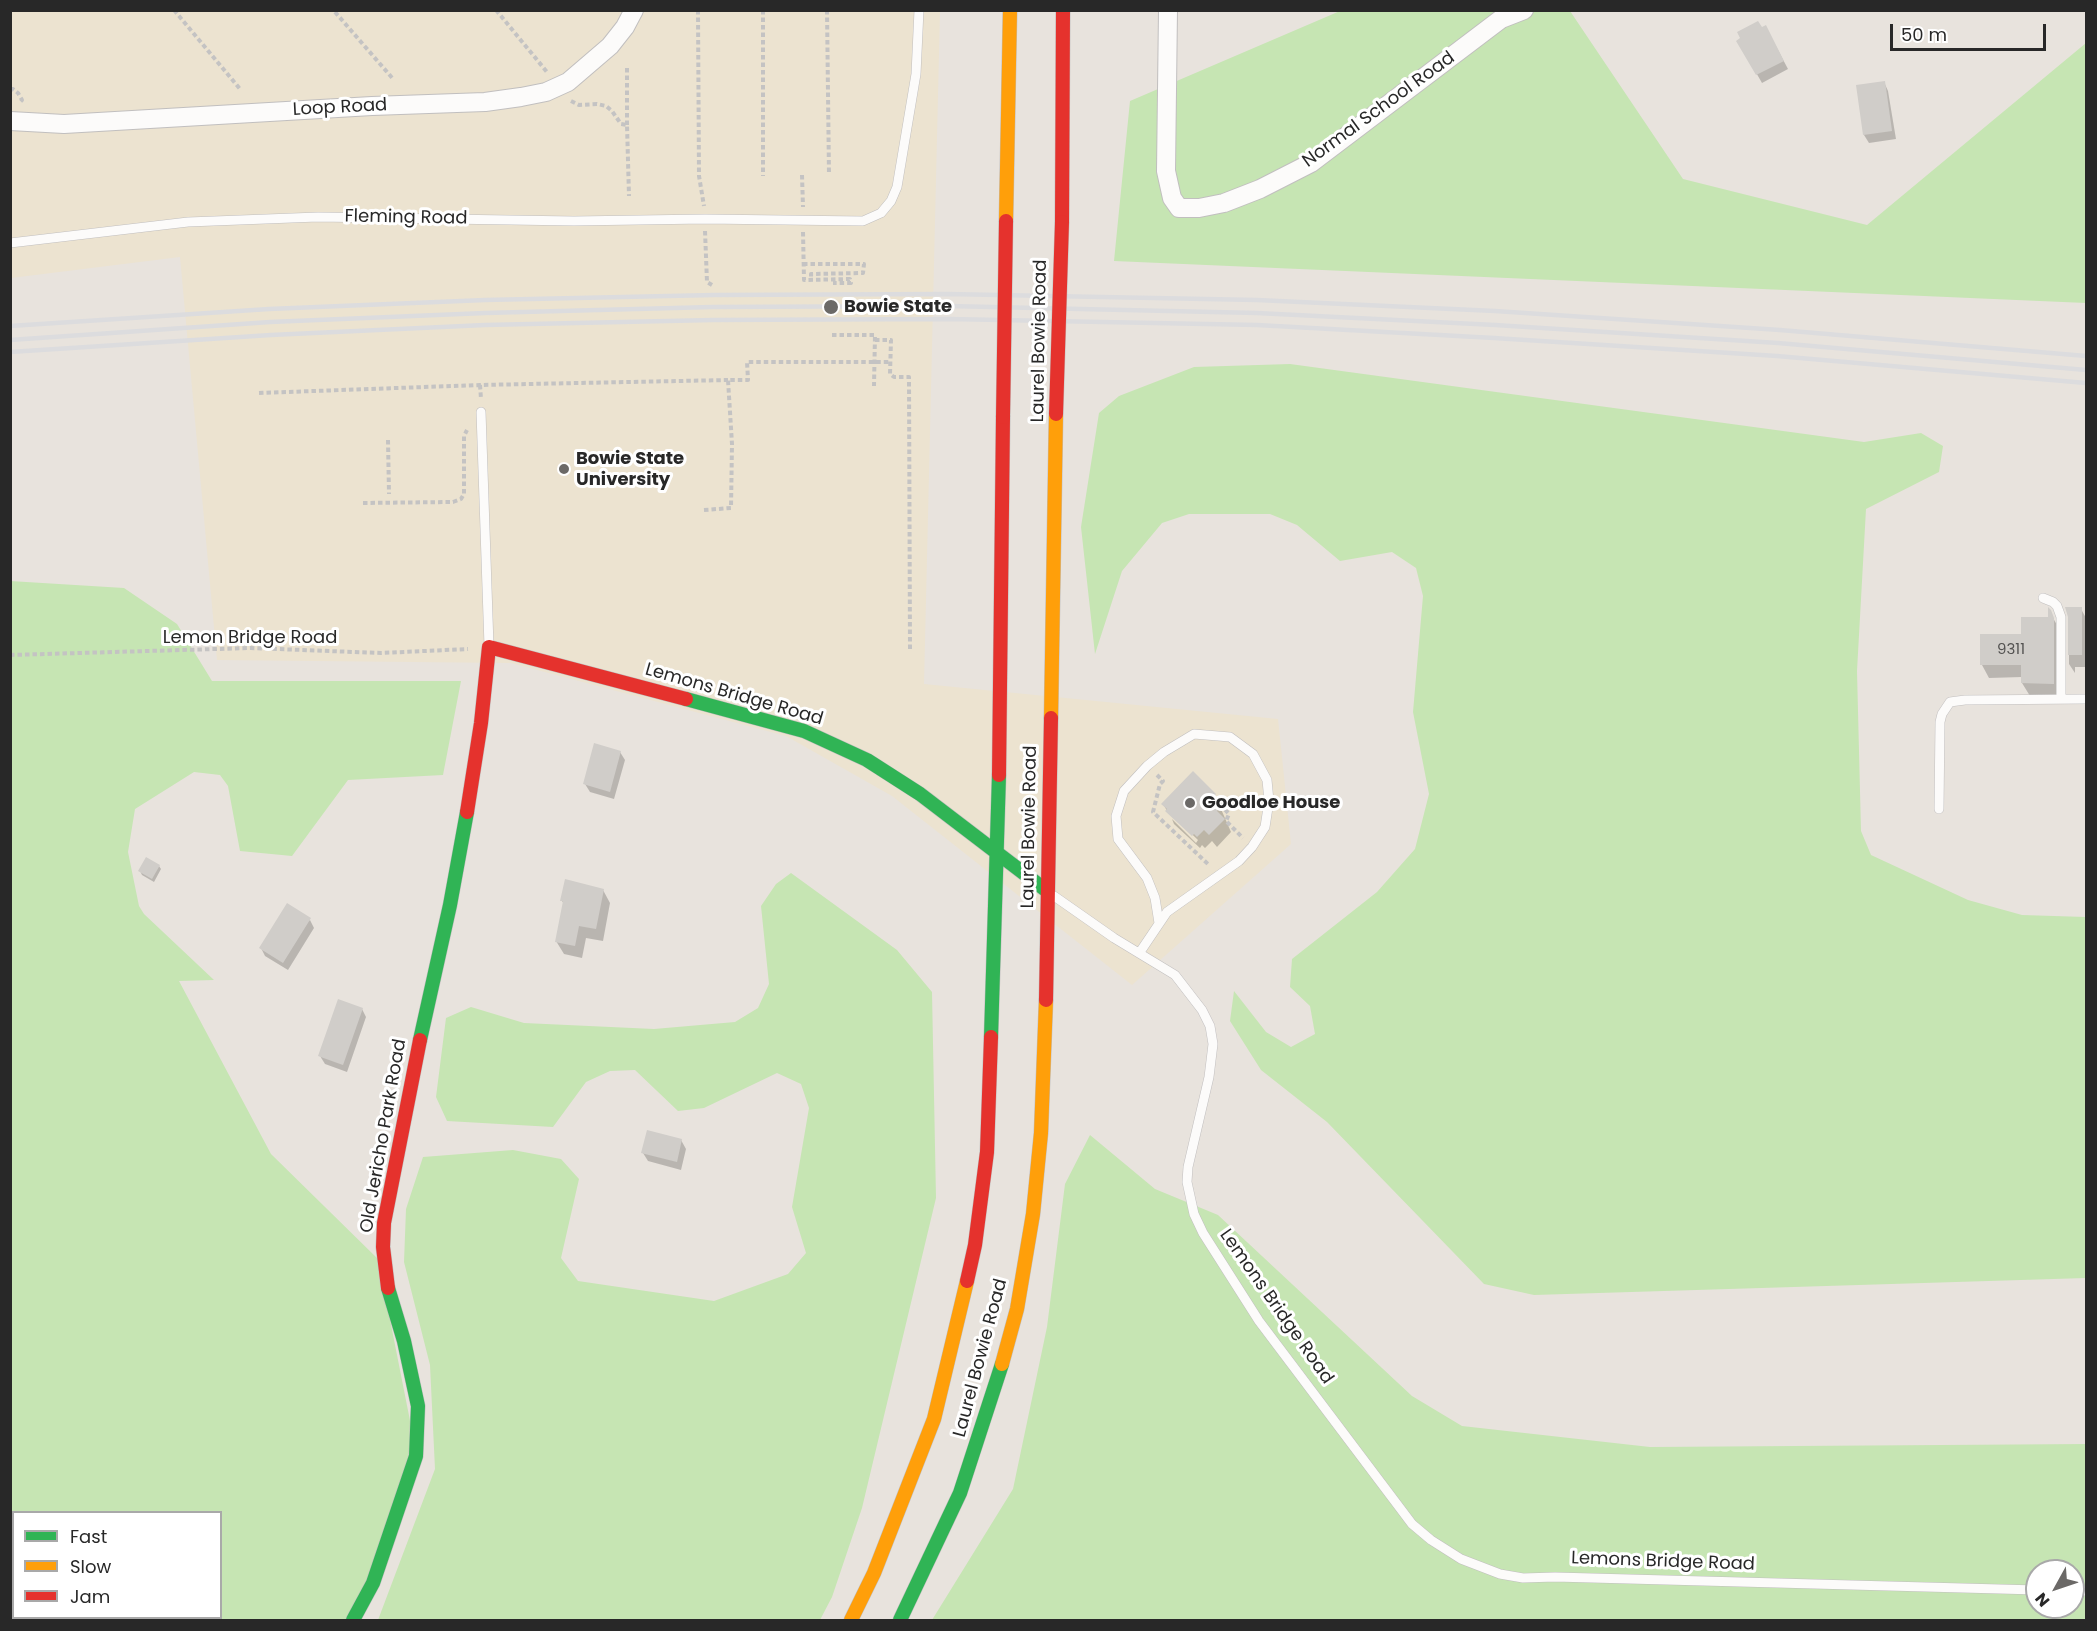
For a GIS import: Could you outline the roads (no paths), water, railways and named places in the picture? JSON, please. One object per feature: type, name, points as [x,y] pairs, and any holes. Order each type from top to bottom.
[{"type":"main road","name":"Laurel Bowie Road","points":[[851,1620],[874,1573],[934,1419],[975,1245],[987,1152],[998,852],[1010,10]]},
{"type":"main road","name":"Laurel Bowie Road","points":[[900,1620],[960,1493],[994,1392],[1017,1309],[1033,1214],[1041,1133],[1046,1014],[1056,414],[1062,222],[1063,10]]},
{"type":"main road","name":"Lemons Bridge Road","points":[[489,648],[804,731],[867,760],[920,794],[1047,891]]},
{"type":"main road","name":"Old Jericho Park Road","points":[[353,1620],[373,1583],[416,1456],[418,1406],[404,1341],[389,1293],[382,1247],[384,1223],[462,840],[482,723],[489,648]]},
{"type":"street","name":"Loop Road","points":[[13,114],[64,124],[348,107],[485,102],[521,97],[546,92],[568,82],[610,46],[625,27],[634,10]]},
{"type":"street","name":"Normal School Road","points":[[1168,10],[1166,171],[1172,198],[1179,208],[1199,208],[1224,203],[1260,189],[1311,163],[1501,19],[1524,10]]},
{"type":"lane","name":"Fleming Road","points":[[10,243],[188,222],[318,217],[574,221],[863,221],[880,213],[891,201],[900,172],[916,74],[920,10]]},
{"type":"lane","points":[[481,408],[489,648]]},
{"type":"lane","points":[[2043,598],[2057,606],[2061,617],[2061,699]]},
{"type":"lane","points":[[1939,809],[1940,722],[1947,705],[1958,700],[2086,699]]},
{"type":"lane","points":[[1140,952],[1160,923],[1167,912],[1221,876],[1239,861],[1252,847],[1265,827],[1269,801],[1267,780],[1253,754],[1230,737],[1194,734],[1164,752],[1147,766],[1124,791],[1116,816],[1118,839],[1147,878],[1155,898],[1160,923]]},
{"type":"lane","name":"Lemons Bridge Road","points":[[1047,891],[1114,938],[1175,975],[1202,1010],[1210,1026],[1213,1044],[1209,1077],[1188,1167],[1187,1182],[1194,1214],[1203,1233],[1266,1330],[1412,1524],[1431,1540],[1461,1559],[1500,1574],[1523,1578],[2025,1590]]},
{"type":"railway","points":[[10,326],[269,309],[485,300],[714,295],[947,294],[1257,300],[1495,311],[1780,330],[2086,356]]},
{"type":"railway","points":[[10,340],[270,322],[485,313],[712,307],[948,306],[1257,313],[1495,325],[1778,343],[2086,370]]},
{"type":"railway","points":[[10,352],[271,335],[485,325],[713,320],[949,319],[1257,325],[1494,338],[1777,356],[2086,383]]},
{"type":"place","name":"Bowie State","points":[[831,307]]},
{"type":"place","name":"Bowie State University","points":[[564,469]]},
{"type":"place","name":"Goodloe House","points":[[1190,803]]}]
